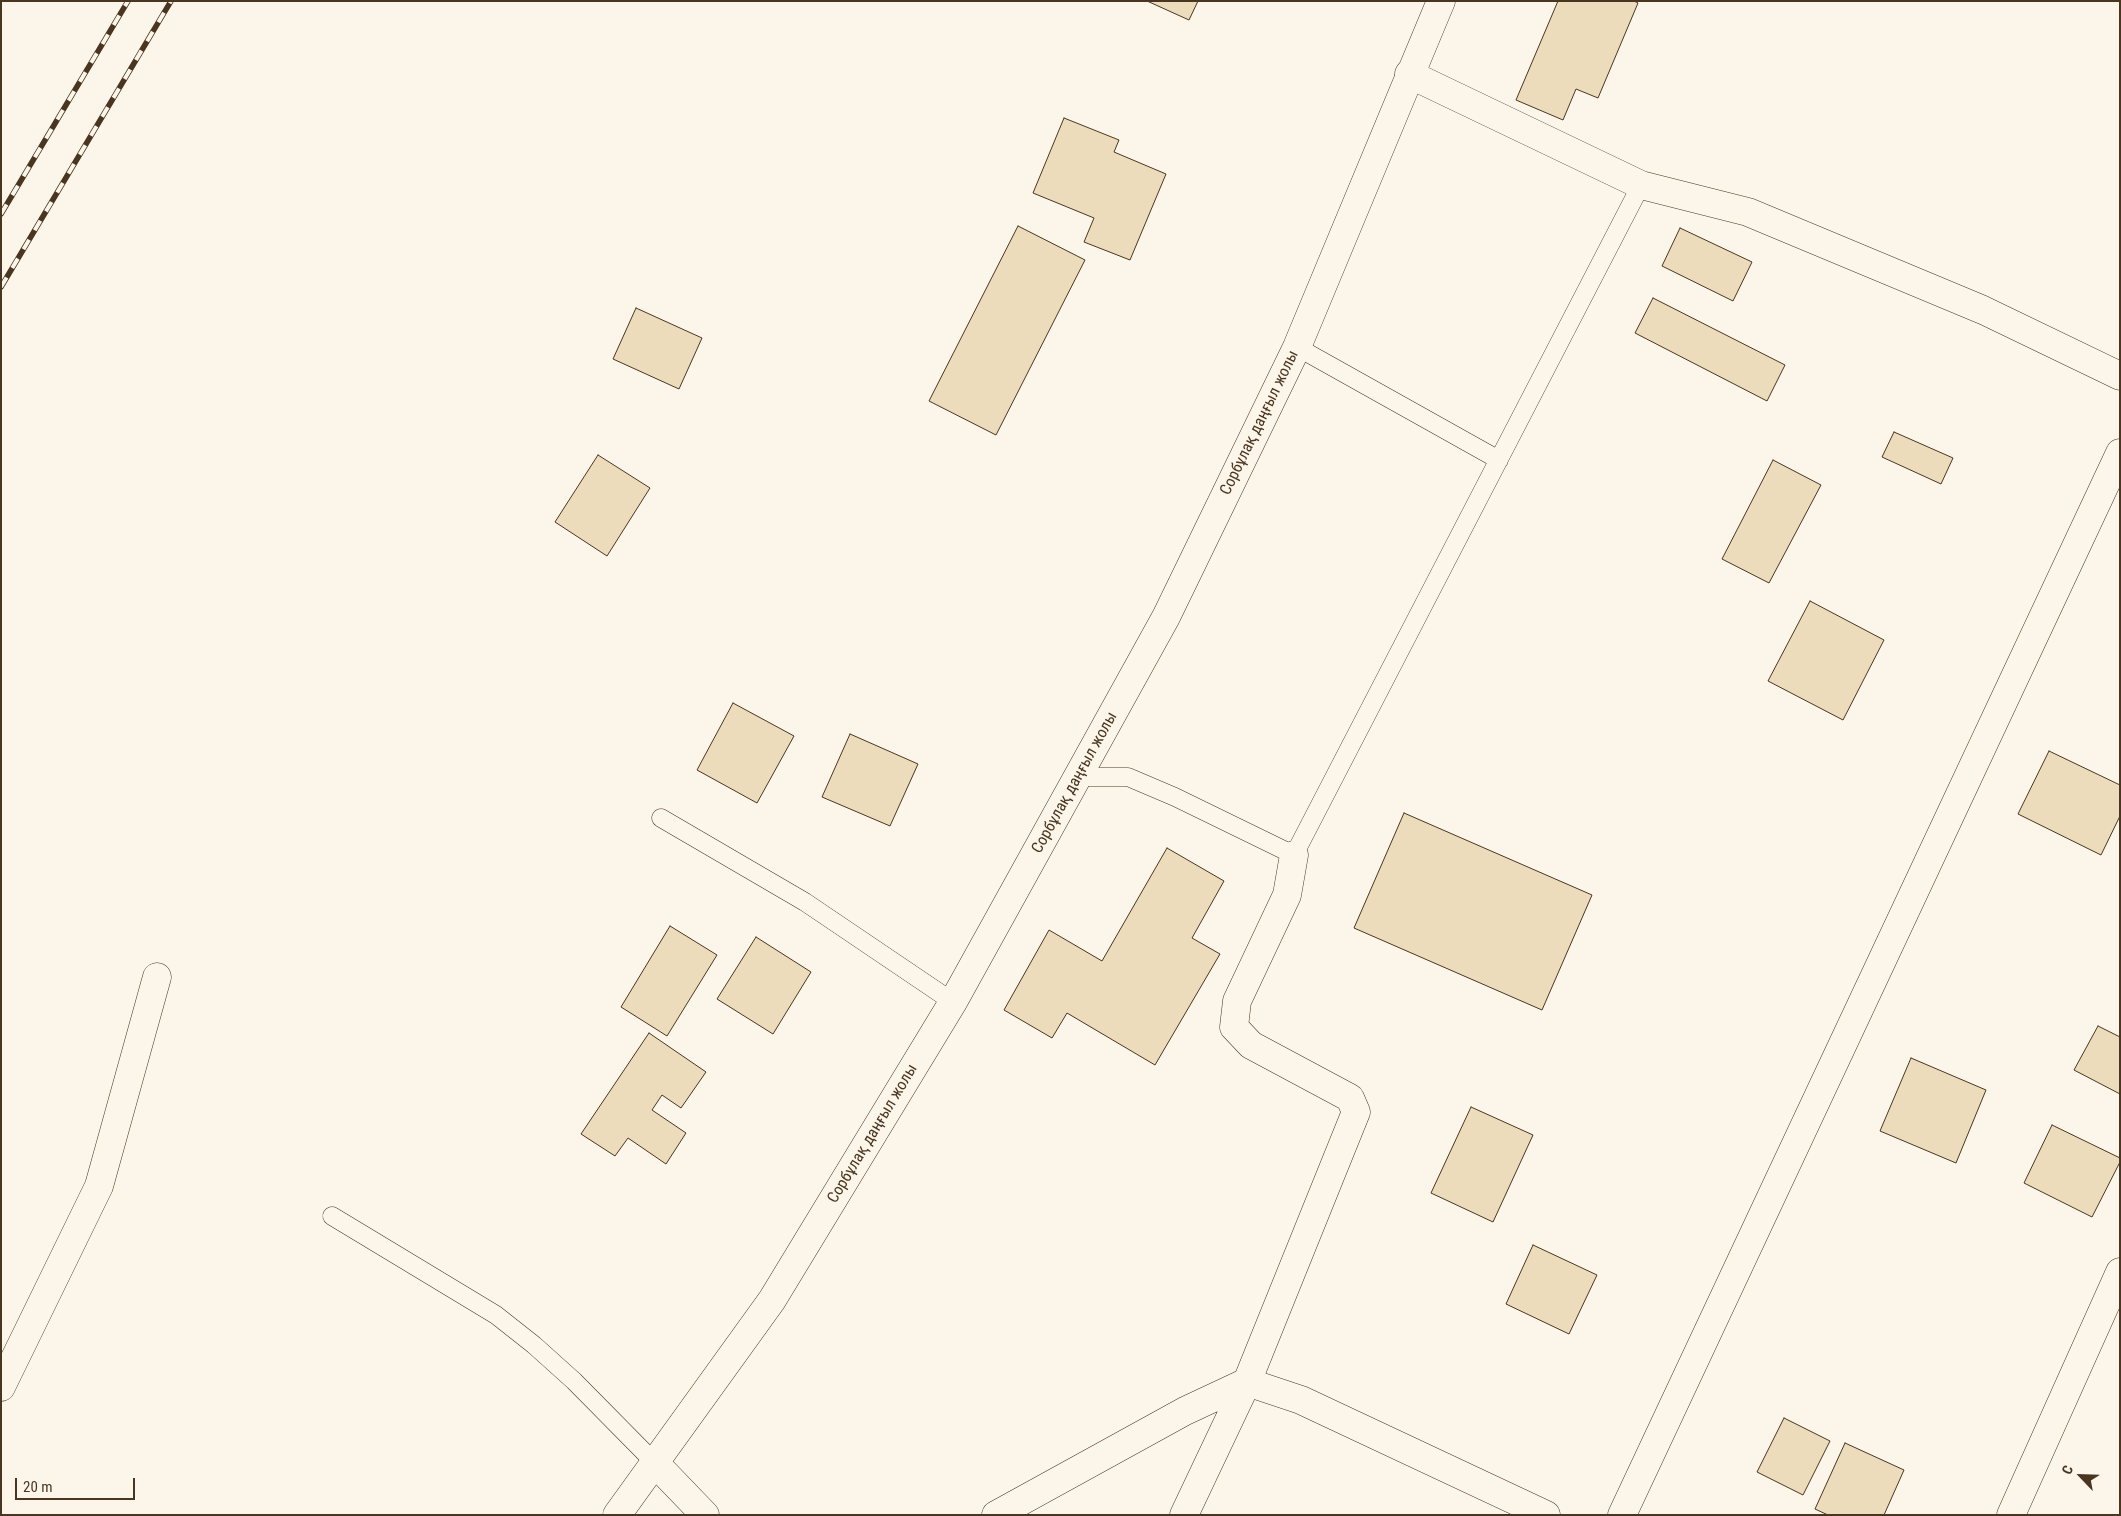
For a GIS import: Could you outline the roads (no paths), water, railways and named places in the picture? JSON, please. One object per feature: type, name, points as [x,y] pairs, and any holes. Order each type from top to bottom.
[{"type":"street","name":"Сорбұлақ даңғыл жолы","points":[[617,1515],[772,1300],[953,1002],[1166,617],[1297,347],[1440,1]]},
{"type":"street","points":[[1409,74],[1641,185],[1748,212],[1983,310],[2120,376]]},
{"type":"street","points":[[1622,1515],[2120,453]]},
{"type":"street","points":[[1184,1515],[1247,1382],[1356,1112],[1350,1098],[1251,1045],[1234,1027],[1237,1001],[1287,895],[1294,856]]},
{"type":"street","points":[[1,1387],[97,1192],[157,978]]},
{"type":"street","points":[[2011,1515],[2120,1272]]},
{"type":"street","points":[[996,1515],[1185,1411],[1247,1382],[1301,1400],[1546,1515]]},
{"type":"street","points":[[654,1462],[705,1515]]},
{"type":"lane","points":[[1078,777],[1128,777],[1175,797],[1294,856],[1641,185]]},
{"type":"lane","points":[[1297,347],[1499,460]]},
{"type":"lane","points":[[660,818],[805,902],[953,1002]]},
{"type":"lane","points":[[332,1216],[496,1315],[534,1345],[654,1462]]},
{"type":"railway","points":[[1,214],[128,1]]},
{"type":"railway","points":[[1,287],[171,1]]}]
